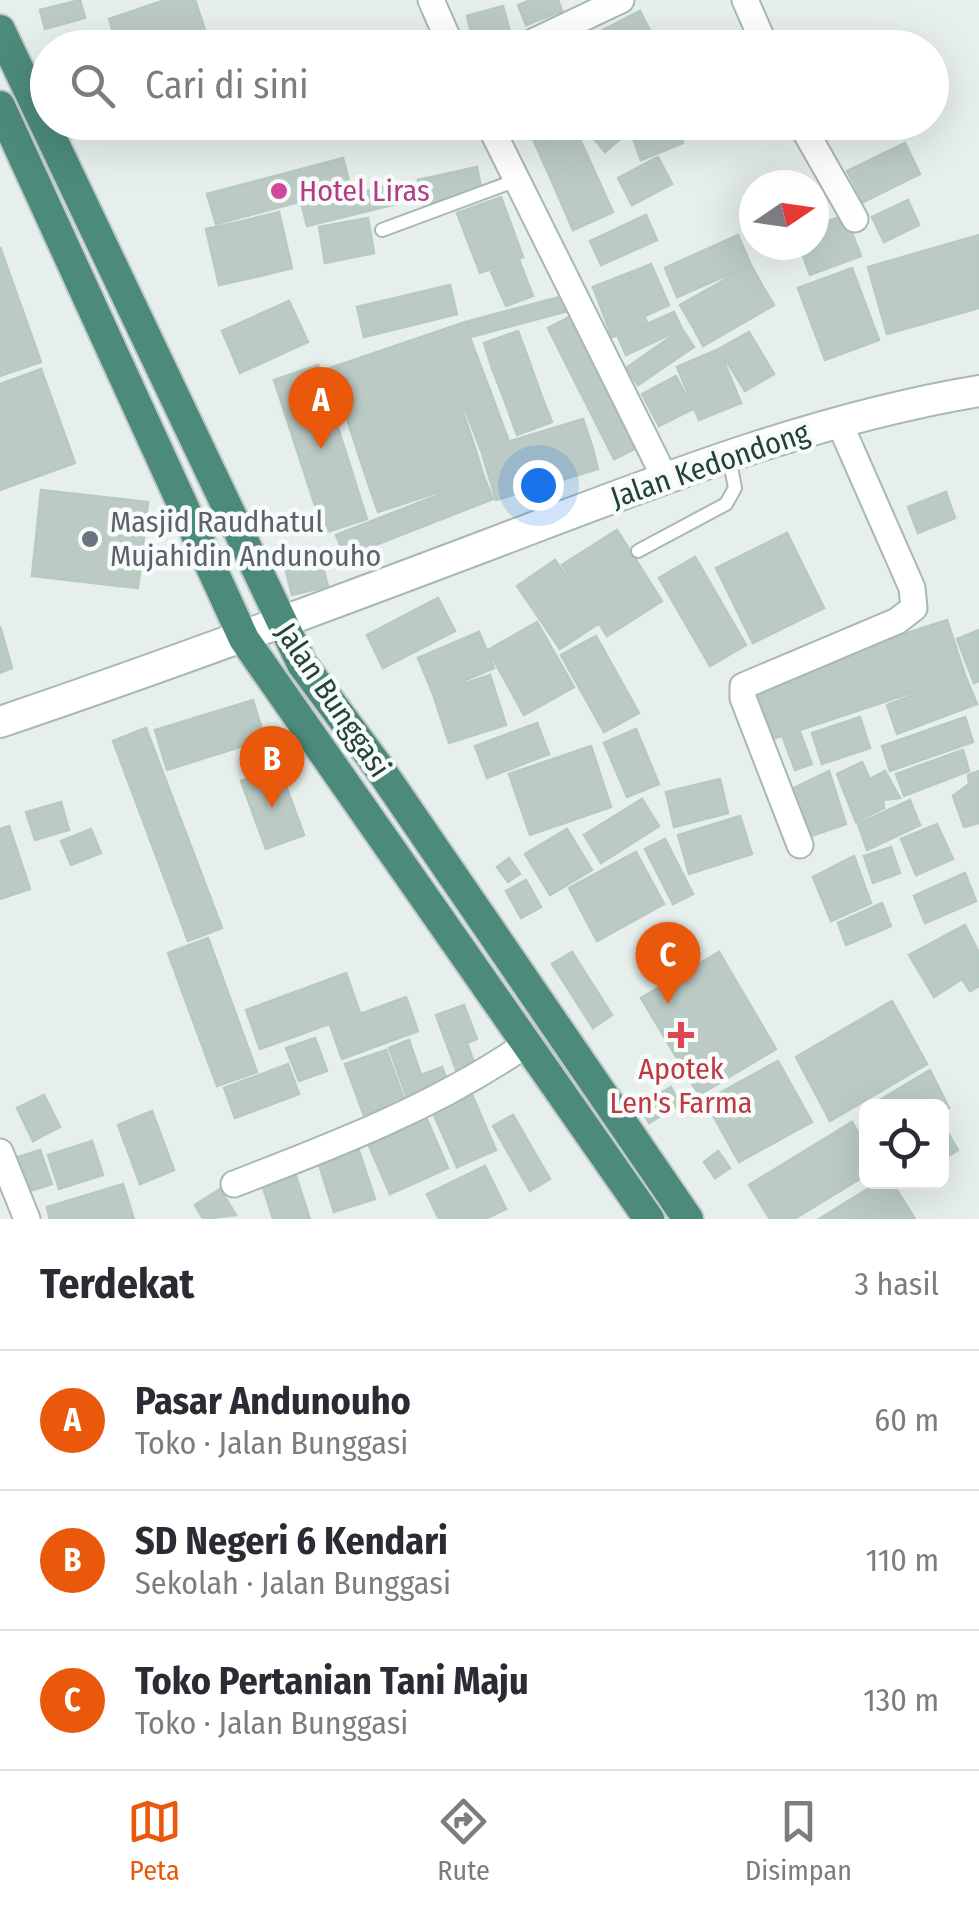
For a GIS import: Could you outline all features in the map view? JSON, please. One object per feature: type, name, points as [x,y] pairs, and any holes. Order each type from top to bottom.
[{"type":"highway","name":"Jalan Bunggasi","points":[[0,30],[30,94]]},
{"type":"highway","name":"Jalan Bunggasi","points":[[0,106],[244,639],[649,1219]]},
{"type":"highway","name":"Jalan Bunggasi","points":[[52,140],[302,664],[688,1219]]},
{"type":"highway","points":[[587,1125],[614,1109]]},
{"type":"street","points":[[430,0],[444,30]]},
{"type":"street","points":[[558,30],[622,0]]},
{"type":"street","points":[[745,0],[758,30]]},
{"type":"street","points":[[497,140],[665,478]]},
{"type":"street","points":[[810,140],[856,219]]},
{"type":"street","name":"Jalan Kedondong","points":[[0,722],[244,639],[665,478],[838,422],[979,392]]},
{"type":"street","points":[[800,845],[743,698],[742,686],[897,621],[914,608],[912,588],[838,422]]},
{"type":"street","points":[[234,1184],[381,1128],[470,1083],[528,1042]]},
{"type":"street","points":[[0,1152],[27,1219]]},
{"type":"lane","points":[[382,230],[518,180]]},
{"type":"lane","points":[[638,552],[726,504],[735,488],[729,457]]},
{"type":"building","points":[[80,0],[85,18],[45,29],[40,10]]},
{"type":"building","points":[[165,0],[195,0],[205,30],[112,30],[109,19]]},
{"type":"building","points":[[531,0],[558,0],[562,11],[526,25],[518,5]]},
{"type":"building","points":[[503,6],[510,30],[470,30],[467,16]]},
{"type":"building","points":[[640,11],[650,30],[603,30]]},
{"type":"building","points":[[550,140],[580,140],[589,159],[550,177],[536,146]]},
{"type":"building","points":[[595,140],[619,140],[605,152]]},
{"type":"building","points":[[634,140],[682,140],[683,143],[641,160]]},
{"type":"building","points":[[905,143],[920,174],[863,202],[847,171]]},
{"type":"building","points":[[658,157],[672,184],[632,205],[618,178]]},
{"type":"building","name":"Hotel Liras","points":[[343,158],[351,188],[216,224],[207,194]]},
{"type":"building","points":[[589,159],[613,212],[573,230],[550,177]]},
{"type":"building","points":[[477,167],[482,192],[423,205],[418,180]]},
{"type":"building","points":[[391,185],[396,204],[307,226],[302,206]]},
{"type":"building","points":[[501,197],[523,257],[480,273],[457,213]]},
{"type":"building","points":[[908,200],[919,225],[884,242],[872,217]]},
{"type":"building","points":[[279,212],[292,268],[260,276],[247,220]]},
{"type":"building","points":[[646,215],[657,240],[601,265],[590,241]]},
{"type":"building","points":[[845,215],[861,256],[810,275],[804,260],[829,260],[829,221]]},
{"type":"building","points":[[368,218],[374,253],[325,263],[319,227]]},
{"type":"building","points":[[247,220],[260,276],[219,285],[206,229]]},
{"type":"building","points":[[738,235],[739,260],[749,260],[751,265],[677,297],[665,268]]},
{"type":"building","points":[[979,235],[979,308],[887,334],[868,267]]},
{"type":"building","points":[[0,247],[41,362],[0,376]]},
{"type":"building","points":[[519,260],[533,296],[506,306],[491,272]]},
{"type":"building","points":[[651,264],[669,305],[647,315],[629,273]]},
{"type":"building","points":[[751,265],[763,287],[693,327],[680,305]]},
{"type":"building","points":[[852,268],[879,340],[825,360],[798,288]]},
{"type":"building","points":[[629,273],[647,323],[612,337],[593,287]]},
{"type":"building","points":[[450,285],[457,314],[364,337],[357,307]]},
{"type":"building","points":[[763,287],[774,305],[703,346],[693,327]]},
{"type":"building","points":[[571,294],[575,309],[471,337],[465,322]]},
{"type":"building","points":[[289,301],[308,342],[240,373],[222,331]]},
{"type":"building","points":[[674,312],[682,329],[626,355],[618,337]]},
{"type":"building","points":[[577,313],[643,445],[614,459],[548,328]]},
{"type":"building","points":[[465,322],[470,338],[336,383],[330,368]]},
{"type":"building","points":[[682,329],[694,347],[638,385],[626,368]]},
{"type":"building","points":[[518,331],[527,355],[492,368],[484,343]]},
{"type":"building","points":[[749,332],[774,374],[745,391],[719,349]]},
{"type":"building","points":[[470,338],[491,393],[463,404],[442,348]]},
{"type":"building","points":[[442,348],[454,384],[347,419],[336,383]]},
{"type":"building","points":[[719,349],[741,403],[699,420],[677,367]]},
{"type":"building","points":[[527,355],[542,397],[508,410],[492,368]]},
{"type":"building","points":[[318,365],[367,519],[324,533],[274,380]]},
{"type":"building","points":[[41,369],[75,463],[0,490],[0,384]]},
{"type":"building","points":[[676,376],[693,409],[659,426],[642,394]]},
{"type":"building","points":[[454,384],[466,421],[359,456],[347,419]]},
{"type":"building","points":[[491,393],[508,439],[481,450],[463,404]]},
{"type":"building","points":[[542,397],[552,422],[517,435],[508,410]]},
{"type":"building","points":[[583,419],[593,449],[490,480],[481,450]]},
{"type":"building","points":[[466,421],[477,454],[370,489],[359,456]]},
{"type":"building","points":[[593,449],[598,469],[496,500],[490,480]]},
{"type":"building","points":[[477,454],[484,477],[378,512],[370,489]]},
{"type":"building","points":[[484,477],[493,499],[345,557],[336,535]]},
{"type":"building","name":"Masjid Raudhatul Mujahidin Andunouho","points":[[41,490],[148,502],[138,588],[32,576]]},
{"type":"building","points":[[946,492],[955,518],[918,533],[908,507]]},
{"type":"building","points":[[617,530],[662,601],[607,636],[562,565]]},
{"type":"building","points":[[787,533],[824,608],[753,643],[716,568]]},
{"type":"building","points":[[320,557],[328,586],[292,595],[285,567]]},
{"type":"building","points":[[695,557],[746,645],[710,666],[659,578]]},
{"type":"building","points":[[555,560],[598,624],[560,649],[517,586]]},
{"type":"building","points":[[438,598],[455,631],[383,668],[367,635]]},
{"type":"building","points":[[947,620],[965,675],[869,707],[851,651]]},
{"type":"building","points":[[537,622],[574,687],[524,715],[488,650]]},
{"type":"building","points":[[0,626],[12,668],[0,673]]},
{"type":"building","points":[[979,630],[979,681],[974,683],[957,639]]},
{"type":"building","points":[[479,632],[494,668],[433,694],[418,658]]},
{"type":"building","points":[[596,636],[639,713],[604,732],[561,655]]},
{"type":"building","points":[[851,651],[869,707],[773,739],[755,684]]},
{"type":"building","points":[[490,675],[506,725],[449,743],[433,694]]},
{"type":"building","points":[[965,675],[977,704],[897,734],[887,705]]},
{"type":"building","points":[[253,700],[265,739],[167,770],[155,730]]},
{"type":"building","points":[[860,717],[870,748],[822,764],[812,733]]},
{"type":"building","points":[[965,717],[973,742],[890,771],[882,746]]},
{"type":"building","points":[[537,723],[549,754],[487,778],[475,746]]},
{"type":"building","points":[[146,728],[222,928],[188,941],[113,741]]},
{"type":"building","points":[[636,729],[659,784],[627,797],[604,743]]},
{"type":"building","points":[[800,732],[812,764],[795,770],[783,738]]},
{"type":"building","points":[[289,735],[295,753],[265,764],[258,747]]},
{"type":"building","points":[[591,746],[611,807],[530,835],[509,774]]},
{"type":"building","points":[[963,750],[969,771],[904,796],[896,774]]},
{"type":"building","points":[[862,762],[870,779],[885,771],[900,798],[883,800],[884,808],[856,822],[837,774]]},
{"type":"building","points":[[279,767],[304,835],[266,849],[241,781]]},
{"type":"building","points":[[829,771],[846,824],[803,839],[788,791]]},
{"type":"building","points":[[979,771],[979,823],[964,827],[953,796],[969,784],[968,775]]},
{"type":"building","points":[[720,779],[728,813],[674,827],[666,792]]},
{"type":"building","points":[[642,799],[659,826],[601,863],[584,835]]},
{"type":"building","points":[[910,800],[920,825],[867,850],[858,824]]},
{"type":"building","points":[[61,802],[69,830],[35,840],[26,812]]},
{"type":"building","points":[[740,816],[752,854],[689,874],[678,835]]},
{"type":"building","points":[[937,824],[953,859],[916,875],[901,839]]},
{"type":"building","points":[[9,826],[30,889],[0,899],[0,829]]},
{"type":"building","points":[[91,829],[101,853],[71,865],[61,841]]},
{"type":"building","points":[[567,829],[592,870],[550,895],[525,854]]},
{"type":"building","points":[[665,839],[693,894],[673,904],[645,849]]},
{"type":"building","points":[[891,847],[900,873],[873,883],[864,856]]},
{"type":"building","points":[[636,852],[664,904],[597,941],[569,888]]},
{"type":"building","points":[[854,856],[871,903],[831,921],[813,877]]},
{"type":"building","points":[[509,858],[520,874],[508,882],[497,867]]},
{"type":"building","points":[[965,873],[976,901],[925,923],[914,896]]},
{"type":"building","points":[[526,880],[541,907],[521,918],[506,891]]},
{"type":"building","points":[[882,903],[891,926],[846,945],[838,923]]},
{"type":"building","points":[[965,925],[979,953],[979,986],[970,991],[962,979],[934,997],[909,955]]},
{"type":"building","points":[[208,938],[257,1072],[217,1086],[168,953]]},
{"type":"building","points":[[572,952],[612,1015],[593,1028],[552,964]]},
{"type":"building","points":[[719,952],[776,1049],[699,1095],[641,998]]},
{"type":"building","points":[[346,973],[360,1013],[260,1049],[246,1010]]},
{"type":"building","points":[[406,997],[418,1031],[342,1059],[330,1025]]},
{"type":"building","points":[[892,1001],[927,1064],[867,1099],[859,1099],[859,1104],[830,1121],[796,1057]]},
{"type":"building","points":[[464,1005],[477,1039],[467,1043],[477,1071],[459,1078],[436,1015]]},
{"type":"building","points":[[315,1038],[327,1071],[299,1081],[286,1048]]},
{"type":"building","points":[[409,1040],[421,1075],[442,1067],[450,1088],[409,1103],[389,1048]]},
{"type":"building","points":[[386,1050],[405,1101],[364,1116],[345,1064]]},
{"type":"building","points":[[778,1061],[812,1122],[739,1162],[705,1101]]},
{"type":"building","points":[[288,1064],[299,1094],[235,1118],[224,1088]]},
{"type":"building","points":[[930,1070],[944,1099],[882,1099]]},
{"type":"building","points":[[671,1087],[680,1104],[649,1123],[639,1106]]},
{"type":"building","points":[[470,1090],[496,1150],[457,1167],[431,1108]]},
{"type":"building","points":[[44,1095],[60,1127],[33,1141],[17,1108]]},
{"type":"building","points":[[152,1111],[174,1170],[140,1184],[118,1125]]},
{"type":"building","points":[[425,1115],[448,1168],[390,1194],[367,1141]]},
{"type":"building","points":[[513,1115],[550,1179],[530,1191],[493,1126]]},
{"type":"building","points":[[852,1122],[859,1134],[859,1179],[794,1219],[770,1219],[749,1185]]},
{"type":"building","points":[[949,1135],[958,1150],[949,1156]]},
{"type":"building","points":[[92,1141],[103,1175],[59,1189],[48,1155]]},
{"type":"building","points":[[356,1142],[375,1199],[334,1212],[316,1155]]},
{"type":"building","points":[[40,1150],[52,1184],[27,1192],[15,1158]]},
{"type":"building","points":[[718,1151],[730,1168],[715,1178],[704,1162]]},
{"type":"building","points":[[485,1166],[506,1209],[485,1219],[439,1219],[427,1194]]},
{"type":"building","points":[[294,1170],[310,1219],[273,1219],[261,1181]]},
{"type":"building","points":[[123,1184],[134,1219],[50,1219],[47,1207]]},
{"type":"building","points":[[220,1189],[236,1215],[203,1219],[195,1205]]},
{"type":"building","points":[[868,1189],[896,1189],[915,1219],[819,1219]]},
{"type":"place","name":"Hotel Liras","points":[[279,191]]},
{"type":"place","name":"Pasar Andunouho","points":[[321,449]]},
{"type":"place","name":"Masjid Raudhatul Mujahidin Andunouho","points":[[90,539]]},
{"type":"place","name":"SD Negeri 6 Kendari","points":[[272,808]]},
{"type":"place","name":"Toko Pertanian Tani Maju","points":[[668,1004]]},
{"type":"place","name":"Apotek Len's Farma","points":[[681,1035]]}]
